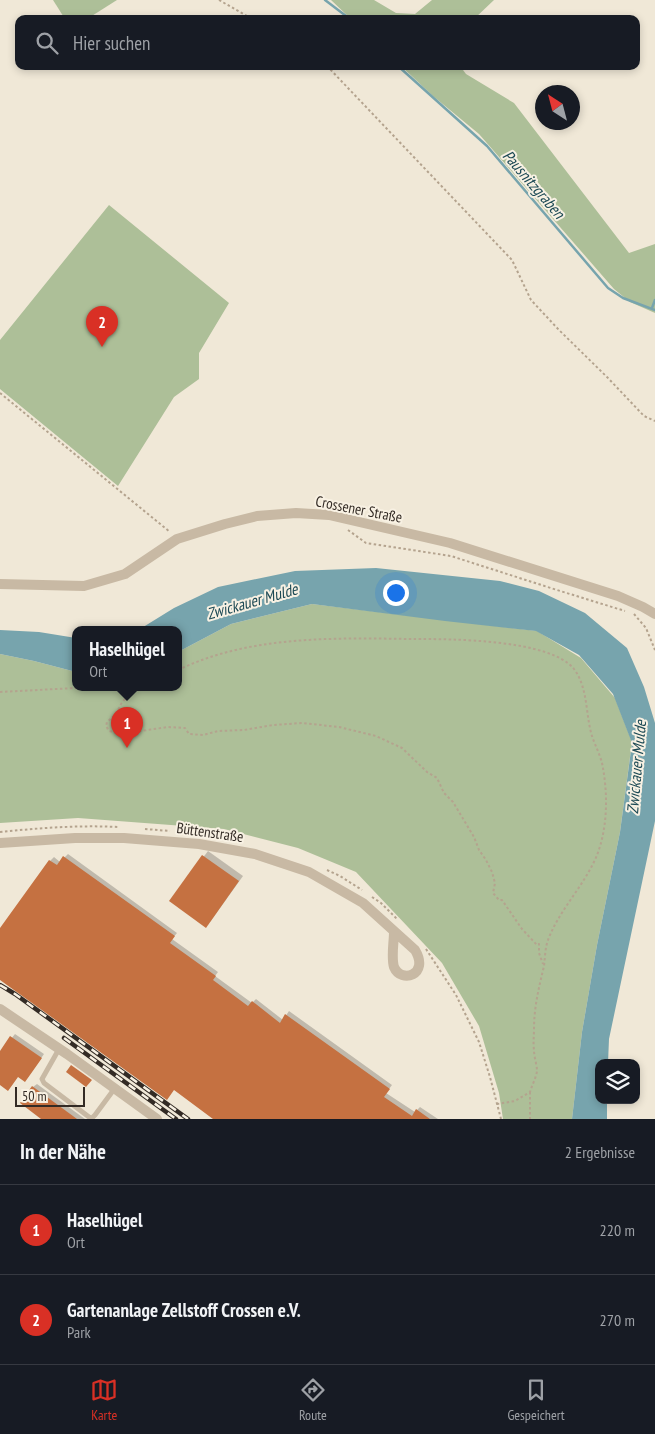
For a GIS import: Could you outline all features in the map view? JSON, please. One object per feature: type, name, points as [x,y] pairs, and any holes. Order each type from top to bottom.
[{"type":"street","name":"Crossener Straße","points":[[0,584],[84,586],[125,574],[177,539],[257,516],[296,513],[329,515],[450,543],[618,596],[655,614]]},
{"type":"street","name":"Büttenstraße","points":[[0,843],[74,838],[124,838],[199,844],[255,854],[309,872],[363,904],[398,928]]},
{"type":"street","points":[[0,1009],[157,1119]]},
{"type":"lane","points":[[59,1049],[42,1079],[44,1084],[89,1117],[92,1118],[114,1088]]},
{"type":"path","points":[[219,0],[245,15]]},
{"type":"path","points":[[330,70],[512,260],[531,300],[644,416],[655,421]]},
{"type":"path","points":[[0,393],[177,539]]},
{"type":"path","points":[[344,526],[366,542],[451,556],[633,613],[646,628],[655,650]]},
{"type":"path","points":[[182,668],[207,658],[265,644],[339,638],[435,639],[506,644],[543,651],[562,660],[574,669],[584,696],[590,732],[602,762],[606,796],[604,831],[597,856],[547,942],[544,967],[537,994],[534,1026],[534,1050],[537,1071],[530,1092],[530,1119]]},
{"type":"path","points":[[0,692],[72,688]]},
{"type":"path","points":[[131,691],[116,714],[107,722],[106,726],[109,731],[120,734],[168,727],[185,728],[190,734],[203,735],[218,731],[302,723],[339,727],[376,736],[402,748],[427,772],[437,778],[444,793],[454,802],[492,872],[495,883],[494,894],[498,900],[502,900],[536,945],[539,944],[539,953],[544,967]]},
{"type":"path","points":[[0,832],[96,826],[125,828]]},
{"type":"path","points":[[144,829],[173,832]]},
{"type":"path","points":[[324,869],[340,876],[364,892]]},
{"type":"path","points":[[372,897],[381,903],[398,928]]},
{"type":"path","points":[[421,944],[428,951],[456,995],[479,1042],[501,1119]]},
{"type":"path","points":[[497,1104],[515,1101],[530,1092]]},
{"type":"green space","points":[[53,0],[117,0],[93,15],[62,15]]},
{"type":"green space","points":[[331,0],[374,0],[396,13],[415,14],[432,0],[494,0],[478,15],[347,15]]},
{"type":"green space","points":[[405,70],[463,70],[466,74],[514,103],[629,253],[655,244],[655,313],[630,302],[614,289],[479,134]]},
{"type":"green space","points":[[109,205],[229,303],[199,353],[199,379],[174,397],[118,486],[0,389],[0,340]]},
{"type":"green space","points":[[312,604],[537,631],[581,658],[615,698],[632,742],[620,832],[597,945],[582,1032],[572,1119],[503,1119],[499,1093],[479,1026],[442,963],[356,872],[298,848],[224,829],[78,818],[0,823],[0,654],[72,671],[72,691],[182,691],[182,650],[231,624]]},
{"type":"water","name":"Zwickauer Mulde","points":[[376,568],[500,581],[539,591],[585,613],[627,648],[644,687],[655,723],[655,821],[609,1039],[608,1059],[595,1059],[595,1104],[607,1104],[607,1119],[572,1119],[582,1032],[597,945],[620,832],[632,743],[613,694],[579,655],[536,631],[312,604],[231,624],[182,650],[182,626],[145,626],[174,608],[218,587],[295,571]]},
{"type":"water","points":[[0,630],[39,632],[72,637],[72,671],[34,661],[0,654]]},
{"type":"building","points":[[202,855],[239,881],[206,928],[169,901]]},
{"type":"building","points":[[63,856],[175,936],[170,943],[216,976],[213,980],[248,1006],[252,1001],[280,1023],[285,1014],[390,1089],[384,1097],[412,1116],[416,1109],[430,1119],[213,1119],[174,1090],[167,1100],[0,980],[0,928],[49,860],[57,865]]},
{"type":"building","points":[[10,1036],[42,1058],[25,1082],[18,1077],[8,1091],[0,1085],[0,1051]]},
{"type":"building","points":[[71,1065],[92,1080],[86,1087],[66,1072]]},
{"type":"building","points":[[32,1086],[77,1119],[41,1119],[20,1103]]},
{"type":"waterway","name":"Pausnitzgraben","points":[[325,0],[345,15]]},
{"type":"waterway","name":"Pausnitzgraben","points":[[402,70],[487,146],[608,288],[623,298],[655,310]]},
{"type":"waterway","points":[[652,308],[655,300]]},
{"type":"railway","points":[[0,985],[188,1119]]},
{"type":"railway","points":[[64,1038],[176,1119]]},
{"type":"place","name":"Gartenanlage Zellstoff Crossen e.V.","points":[[102,347]]},
{"type":"place","name":"Haselhügel","points":[[127,748]]}]
